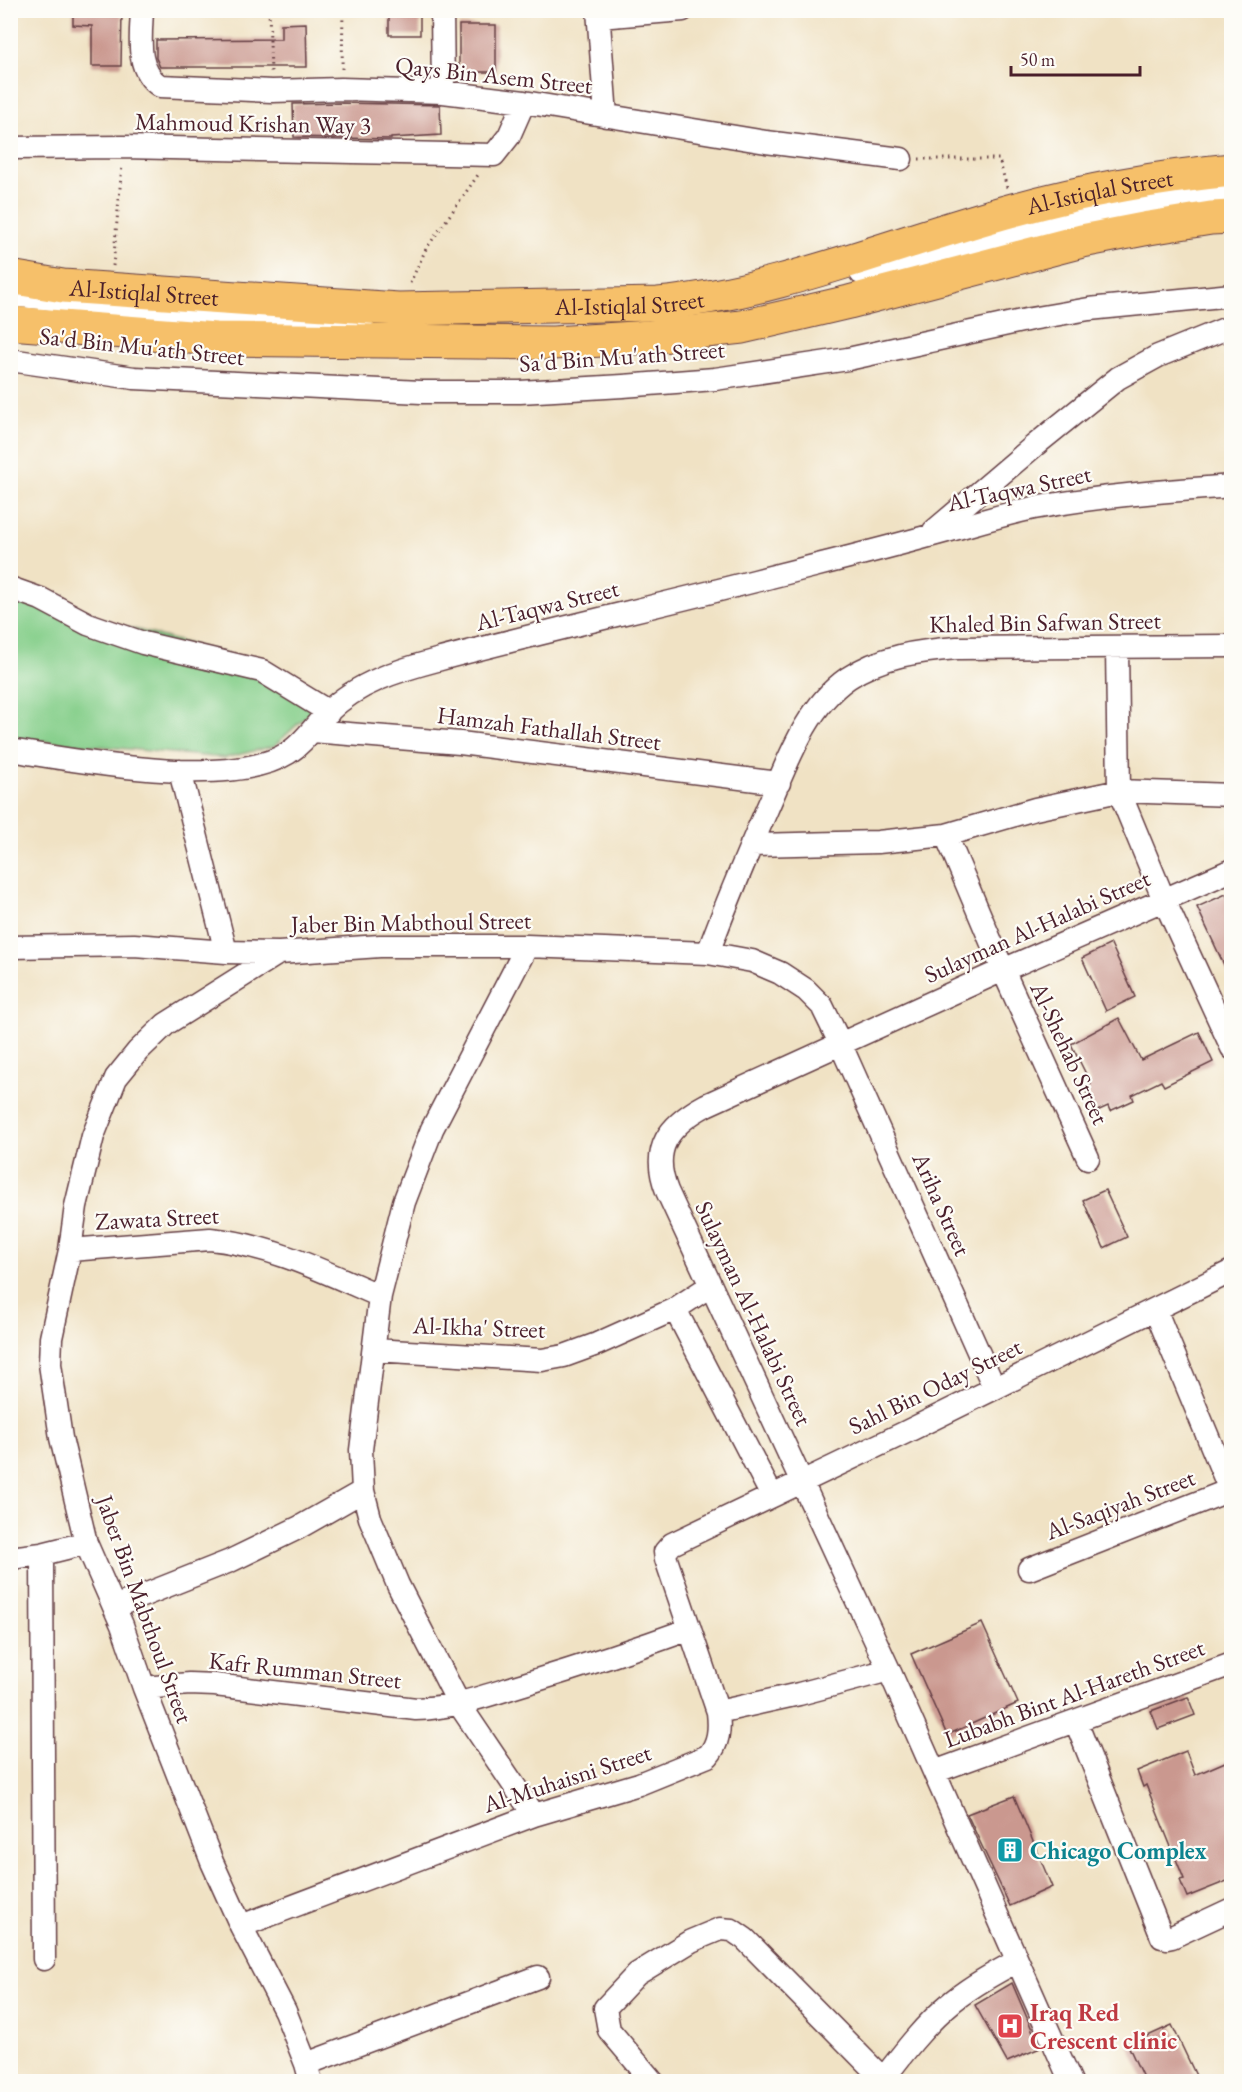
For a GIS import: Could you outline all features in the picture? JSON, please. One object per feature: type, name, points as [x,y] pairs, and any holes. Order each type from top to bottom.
[{"type":"highway","name":"Al-Istiqlal Street","points":[[10,277],[63,286],[398,309],[588,307],[699,300],[750,289],[1013,210],[1126,183],[1232,170]]},
{"type":"highway","name":"Al-Istiqlal Street","points":[[10,323],[215,339],[553,343],[651,337],[742,327],[849,302],[1083,241],[1211,218],[1232,217]]},
{"type":"street","name":"Qays Bin Asem Street","points":[[142,10],[141,46],[144,69],[160,86],[272,91],[341,89],[443,92],[524,102],[766,142],[901,159]]},
{"type":"street","points":[[442,10],[443,92]]},
{"type":"street","points":[[606,116],[598,14],[683,10]]},
{"type":"street","points":[[495,155],[509,136],[524,102]]},
{"type":"street","name":"Mahmoud Krishan Way 3","points":[[10,148],[123,147],[495,155]]},
{"type":"street","points":[[10,295],[230,316],[384,323],[559,320],[668,313],[731,305],[770,297],[1085,214],[1164,200],[1232,193]]},
{"type":"street","points":[[10,303],[249,326],[403,331],[548,329],[679,321],[723,315],[800,299],[932,261],[1077,226],[1146,212],[1232,202]]},
{"type":"street","name":"Sa'd Bin Mu'ath Street","points":[[10,360],[134,378],[410,392],[520,392],[715,379],[848,359],[1089,309],[1152,301],[1232,295]]},
{"type":"street","points":[[928,537],[1118,378],[1158,356],[1232,326]]},
{"type":"street","name":"Al-Taqwa Street","points":[[10,750],[126,767],[180,771],[236,770],[256,767],[293,751],[345,697],[365,686],[434,661],[928,537],[1031,508],[1119,495],[1232,486]]},
{"type":"street","points":[[10,588],[40,599],[88,624],[143,643],[262,671],[329,712]]},
{"type":"street","name":"Khaled Bin Safwan Street","points":[[708,953],[751,845],[800,735],[831,693],[848,678],[898,655],[918,651],[957,648],[1232,646]]},
{"type":"street","points":[[1117,648],[1119,791],[1164,900],[1232,1048]]},
{"type":"street","name":"Hamzah Fathallah Street","points":[[312,731],[460,743],[779,783]]},
{"type":"street","points":[[180,771],[226,952]]},
{"type":"street","points":[[751,845],[878,842],[946,835],[1035,810],[1119,791],[1232,795]]},
{"type":"street","name":"Al-Shehab Street","points":[[946,835],[1003,970],[1088,1158]]},
{"type":"street","name":"Sulayman Al-Halabi Street","points":[[1071,2082],[889,1670],[710,1286],[662,1178],[660,1164],[666,1137],[682,1120],[697,1110],[840,1043],[1232,870]]},
{"type":"street","points":[[10,947],[134,945],[226,952],[279,953]]},
{"type":"street","name":"Jaber Bin Mabthoul Street","points":[[309,2073],[285,2011],[241,1926],[212,1862],[176,1765],[87,1543],[61,1438],[50,1364],[54,1318],[70,1250],[76,1206],[93,1136],[116,1078],[138,1051],[166,1024],[279,953],[413,945],[527,946],[708,953],[752,962],[780,973],[806,990],[822,1006],[840,1043]]},
{"type":"street","points":[[527,946],[432,1129],[404,1202],[380,1296],[362,1450],[363,1491],[370,1518],[398,1585],[459,1704],[534,1815]]},
{"type":"street","name":"Ariha Street","points":[[840,1043],[994,1387]]},
{"type":"street","name":"Zawata Street","points":[[70,1250],[210,1239],[231,1241],[299,1261],[380,1296]]},
{"type":"street","name":"Sahl Bin Oday Street","points":[[665,1552],[672,1544],[904,1433],[1232,1271]]},
{"type":"street","name":"Al-Ikha' Street","points":[[374,1350],[542,1360],[564,1356],[597,1344],[675,1309],[710,1286]]},
{"type":"street","points":[[675,1309],[772,1496]]},
{"type":"street","points":[[1155,1309],[1231,1493]]},
{"type":"street","points":[[114,1607],[230,1561],[298,1528],[363,1491]]},
{"type":"street","name":"Al-Saqiyah Street","points":[[1029,1569],[1231,1493]]},
{"type":"street","points":[[10,1558],[42,1554],[87,1543]]},
{"type":"street","name":"Al-Muhaisni Street","points":[[241,1926],[534,1815],[639,1784],[708,1756],[715,1749],[718,1737],[718,1712],[665,1552]]},
{"type":"street","points":[[42,1554],[44,1959]]},
{"type":"street","name":"Kafr Rumman Street","points":[[144,1688],[189,1684],[215,1685],[416,1709],[459,1704],[613,1656],[690,1629]]},
{"type":"street","name":"Lubabh Bint Al-Hareth Street","points":[[934,1772],[1232,1664]]},
{"type":"street","points":[[718,1712],[799,1694],[889,1670]]},
{"type":"street","points":[[1076,1722],[1162,1937],[1167,1938],[1232,1909]]},
{"type":"street","points":[[653,2082],[609,2030],[605,2008],[637,1974],[691,1941],[720,1929],[732,1930],[745,1940],[882,2080],[928,2024],[954,2001],[981,1981],[1017,1961]]},
{"type":"street","points":[[309,2073],[538,1977]]},
{"type":"path","points":[[269,10],[270,56]]},
{"type":"path","points":[[342,54],[343,10]]},
{"type":"path","points":[[111,289],[123,147]]},
{"type":"path","points":[[398,309],[426,249],[452,210],[495,155]]},
{"type":"path","points":[[901,159],[999,159],[1013,210]]},
{"type":"green space","points":[[11,600],[32,601],[247,660],[313,710],[274,746],[225,758],[11,738]]},
{"type":"building","points":[[73,10],[122,10],[121,66],[92,66],[92,26],[73,25]]},
{"type":"building","points":[[393,10],[420,10],[420,35],[389,35],[389,16],[393,16]]},
{"type":"building","points":[[306,23],[307,67],[160,67],[156,58],[156,40],[281,39],[281,24]]},
{"type":"building","points":[[459,25],[496,25],[496,72],[459,72]]},
{"type":"building","points":[[293,104],[440,105],[441,135],[391,139],[294,137]]},
{"type":"building","points":[[1226,894],[1232,907],[1232,982],[1197,907]]},
{"type":"building","points":[[1111,944],[1135,997],[1106,1011],[1082,958]]},
{"type":"building","points":[[1119,1018],[1141,1060],[1199,1032],[1213,1062],[1164,1086],[1161,1081],[1132,1095],[1134,1100],[1110,1111],[1108,1106],[1095,1112],[1084,1087],[1091,1084],[1071,1044]]},
{"type":"building","points":[[1105,1190],[1127,1237],[1104,1248],[1083,1200]]},
{"type":"building","points":[[982,1623],[1018,1703],[947,1735],[911,1654]]},
{"type":"building","points":[[1188,1697],[1195,1715],[1158,1729],[1151,1711]]},
{"type":"building","points":[[1186,1751],[1195,1775],[1232,1759],[1232,1879],[1187,1897],[1180,1880],[1184,1879],[1146,1785],[1143,1787],[1137,1771]]},
{"type":"building","name":"Chicago Complex","points":[[1014,1796],[1052,1887],[1010,1906],[967,1814]]},
{"type":"building","name":"Iraq Red Crescent clinic","points":[[1012,1983],[1040,2048],[1007,2062],[975,2005]]},
{"type":"building","points":[[1172,2025],[1199,2082],[1145,2082],[1128,2045]]},
{"type":"place","name":"Chicago Complex","points":[[1010,1850]]},
{"type":"place","name":"Iraq Red Crescent clinic","points":[[1010,2026]]}]
